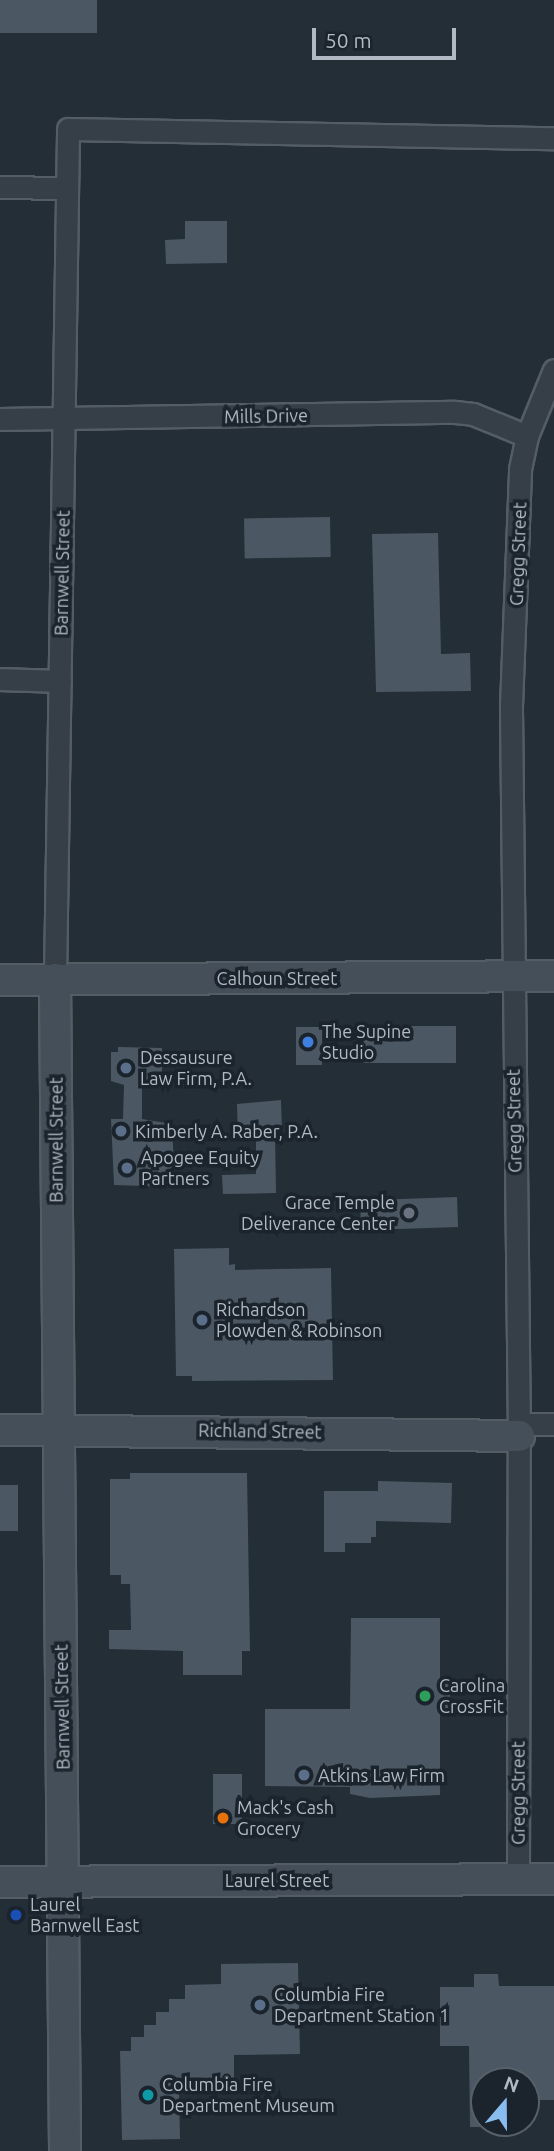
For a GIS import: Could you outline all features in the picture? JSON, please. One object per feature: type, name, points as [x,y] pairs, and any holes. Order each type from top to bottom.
[{"type":"street","name":"Barnwell Street","points":[[65,2151],[65,1882],[55,979],[68,129],[554,138]]},
{"type":"street","points":[[0,187],[67,188]]},
{"type":"street","name":"Gregg Street","points":[[518,1879],[519,1430],[511,976],[511,706],[520,469],[527,436],[554,370]]},
{"type":"street","name":"Mills Drive","points":[[0,419],[455,412],[473,414],[527,436]]},
{"type":"street","points":[[0,679],[60,681]]},
{"type":"street","name":"Calhoun Street","points":[[0,980],[554,976]]},
{"type":"street","name":"Richland Street","points":[[0,1430],[519,1430],[554,1424]]},
{"type":"street","name":"Laurel Street","points":[[0,1882],[554,1879]]},
{"type":"building","points":[[0,0],[97,0],[97,33],[0,33]]},
{"type":"building","points":[[185,221],[227,221],[227,263],[166,264],[165,240],[185,239]]},
{"type":"building","points":[[330,517],[331,557],[245,558],[244,519]]},
{"type":"building","points":[[438,533],[441,654],[470,653],[471,691],[376,692],[372,534]]},
{"type":"building","points":[[363,1026],[456,1026],[456,1063],[363,1063]]},
{"type":"building","points":[[296,1027],[322,1027],[322,1065],[296,1065]]},
{"type":"building","points":[[118,1047],[162,1048],[162,1088],[142,1088],[142,1119],[172,1124],[175,1187],[114,1185],[111,1119],[123,1119],[124,1085],[111,1081],[111,1052],[118,1052]]},
{"type":"building","points":[[281,1100],[282,1132],[275,1132],[276,1193],[223,1194],[222,1175],[256,1174],[256,1138],[238,1139],[237,1104]]},
{"type":"building","name":"Grace Temple Deliverance Center","points":[[457,1197],[458,1227],[361,1230],[360,1200]]},
{"type":"building","points":[[229,1248],[229,1265],[235,1264],[235,1270],[331,1268],[333,1380],[192,1381],[192,1376],[176,1376],[174,1249]]},
{"type":"building","points":[[130,1473],[247,1473],[250,1651],[242,1651],[242,1675],[183,1675],[183,1651],[109,1649],[109,1630],[131,1630],[130,1584],[121,1584],[121,1575],[110,1575],[110,1479],[130,1479]]},
{"type":"building","points":[[378,1481],[452,1483],[451,1523],[376,1521],[376,1537],[371,1537],[371,1543],[345,1543],[345,1552],[324,1552],[324,1491],[378,1491]]},
{"type":"building","points":[[0,1485],[18,1485],[18,1531],[0,1531]]},
{"type":"building","points":[[351,1618],[440,1618],[440,1683],[450,1683],[450,1709],[440,1709],[440,1795],[370,1798],[350,1794],[350,1787],[265,1786],[265,1709],[350,1709]]},
{"type":"building","points":[[213,1774],[242,1774],[242,1824],[213,1824]]},
{"type":"building","points":[[298,1963],[300,2054],[234,2055],[234,2083],[226,2083],[226,2091],[179,2092],[180,2139],[122,2140],[120,2051],[131,2051],[131,2037],[144,2037],[144,2025],[156,2025],[156,2012],[169,2012],[169,1999],[185,1999],[185,1985],[221,1984],[221,1964]]},
{"type":"building","points":[[474,1974],[498,1974],[499,1986],[554,1986],[554,2100],[540,2100],[540,2067],[470,2067],[470,2127],[469,2046],[440,2046],[440,1987],[474,1987]]},
{"type":"place","name":"The Supine Studio","points":[[308,1042]]},
{"type":"place","name":"Dessausure Law Firm, P.A.","points":[[126,1068]]},
{"type":"place","name":"Kimberly A. Raber, P.A.","points":[[121,1131]]},
{"type":"place","name":"Apogee Equity Partners","points":[[127,1168]]},
{"type":"place","name":"Grace Temple Deliverance Center","points":[[409,1213]]},
{"type":"place","name":"Richardson Plowden & Robinson","points":[[202,1320]]},
{"type":"place","name":"Carolina CrossFit","points":[[425,1696]]},
{"type":"place","name":"Atkins Law Firm","points":[[304,1775]]},
{"type":"place","name":"Mack's Cash Grocery","points":[[223,1818]]},
{"type":"place","name":"Laurel Barnwell East","points":[[16,1915]]},
{"type":"place","name":"Columbia Fire Department Station 1","points":[[260,2005]]},
{"type":"place","name":"Columbia Fire Department Museum","points":[[148,2095]]}]
